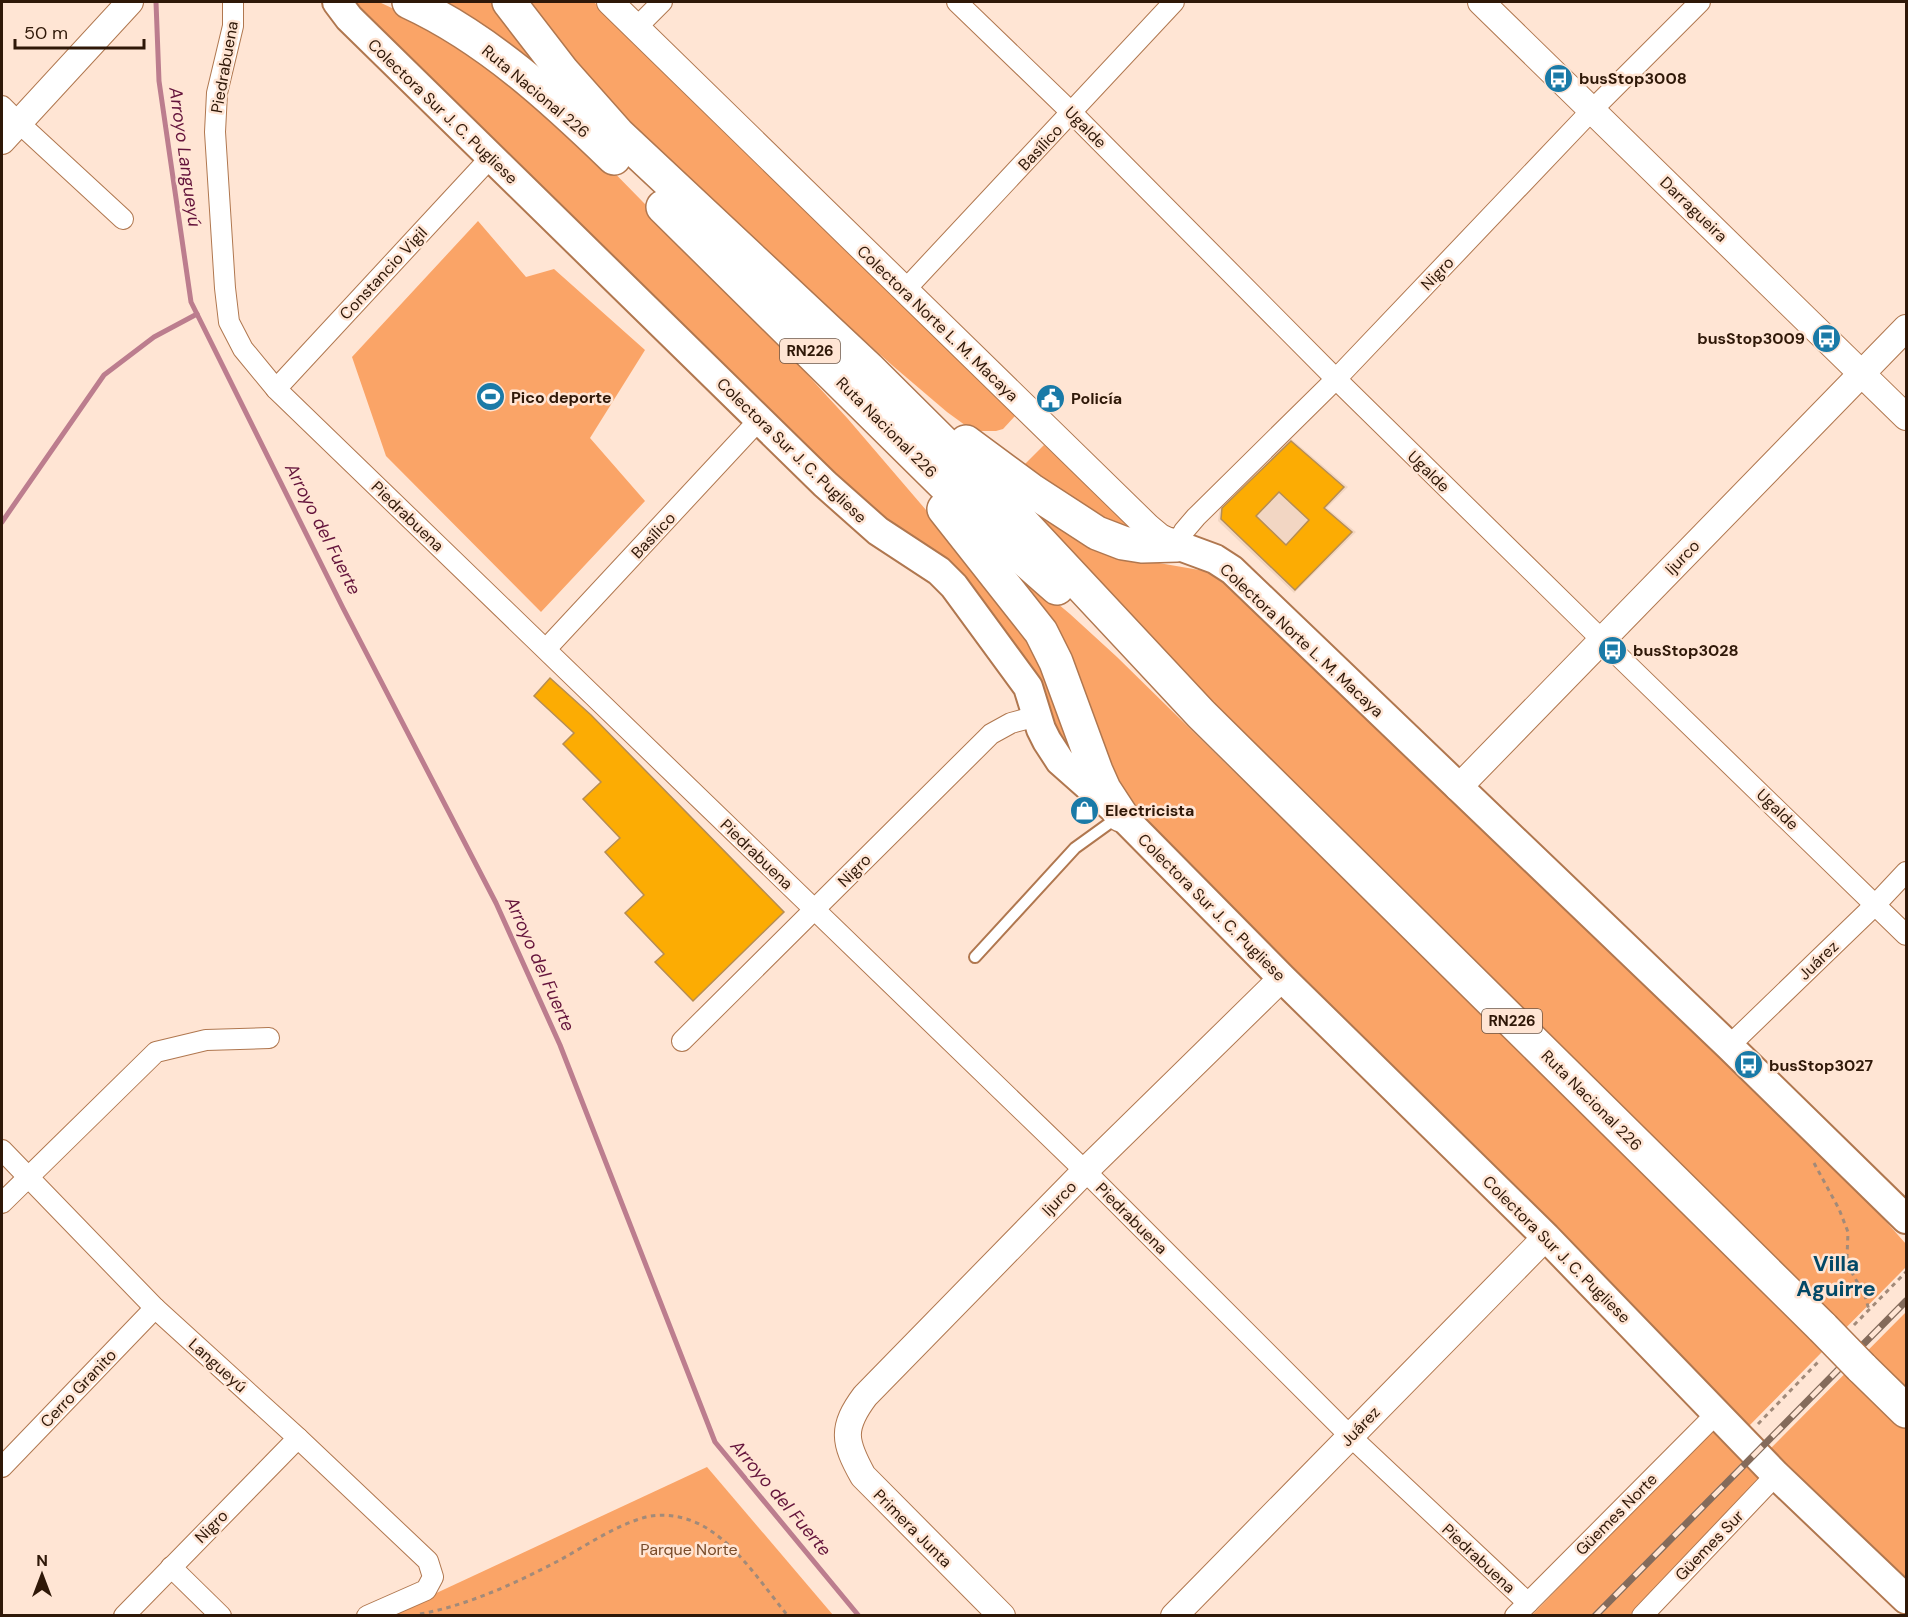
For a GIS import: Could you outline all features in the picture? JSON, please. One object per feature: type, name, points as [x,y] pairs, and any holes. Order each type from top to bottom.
[{"type":"highway","name":"Ruta Nacional 226","points":[[410,2],[469,36],[542,92],[859,379]]},
{"type":"highway","name":"Ruta Nacional 226","points":[[509,2],[563,72],[618,134],[859,379],[983,523],[1201,714],[1906,1411]]},
{"type":"highway","points":[[859,379],[1097,532],[1123,543],[1142,546],[1176,545]]},
{"type":"highway","points":[[859,379],[1041,632],[1056,662],[1104,789],[1121,815]]},
{"type":"main road","name":"Colectora Sur J. C. Pugliese","points":[[337,2],[349,18],[861,518],[939,571],[954,586],[1021,675],[1028,687],[1036,716],[1047,741],[1060,761],[1121,815],[1282,978],[1546,1237],[1776,1475],[1906,1599]]},
{"type":"main road","name":"Colectora Norte L. M. Macaya","points":[[1176,545],[1215,559],[1232,570],[1906,1217]]},
{"type":"street","points":[[123,219],[7,123],[130,2]]},
{"type":"street","name":"Piedrabuena","points":[[233,2],[233,26],[217,93],[215,132],[229,322],[243,349],[276,389],[1085,1171],[1521,1609]]},
{"type":"street","name":"Colectora Norte L. M. Macaya","points":[[610,2],[1148,527],[1160,537],[1176,545]]},
{"type":"street","points":[[636,28],[662,2]]},
{"type":"street","name":"Ugalde","points":[[957,2],[1072,113],[1336,379],[1906,934]]},
{"type":"street","name":"Basílico","points":[[904,291],[1174,2]]},
{"type":"street","name":"Darragueira","points":[[1481,2],[1906,417]]},
{"type":"street","name":"Nigro","points":[[1176,545],[1196,517],[1336,379],[1592,110],[1700,2]]},
{"type":"street","name":"Constancio Vigil","points":[[276,389],[491,157]]},
{"type":"street","name":"Ijurco","points":[[1458,788],[1906,328]]},
{"type":"street","name":"Basílico","points":[[546,649],[759,420]]},
{"type":"street","name":"Nigro","points":[[682,1041],[991,735],[1011,723],[1036,716]]},
{"type":"street","name":"Juárez","points":[[1729,1046],[1906,872]]},
{"type":"street","name":"Ijurco","points":[[848,1427],[852,1415],[865,1396],[1085,1171],[1282,978]]},
{"type":"street","points":[[2,1203],[156,1052],[206,1040],[269,1038]]},
{"type":"street","name":"Langueyú","points":[[2,1150],[155,1308],[298,1438],[428,1561],[433,1577],[426,1590],[367,1616]]},
{"type":"street","name":"Juárez","points":[[1174,1616],[1546,1237]]},
{"type":"street","name":"Cerro Granito","points":[[2,1467],[155,1308]]},
{"type":"street","name":"Güemes Norte","points":[[1521,1609],[1717,1413]]},
{"type":"street","name":"Primera Junta","points":[[848,1427],[848,1442],[862,1476],[1002,1616]]},
{"type":"street","name":"Nigro","points":[[124,1616],[298,1438]]},
{"type":"street","name":"Güemes Sur","points":[[1642,1616],[1776,1475]]},
{"type":"street","points":[[171,1566],[221,1616]]},
{"type":"lane","points":[[975,957],[1075,848],[1121,815]]},
{"type":"path","points":[[1814,1162],[1839,1209],[1848,1232],[1847,1257],[1850,1269],[1869,1310]]},
{"type":"path","points":[[410,1616],[448,1609],[486,1595],[557,1561],[617,1528],[647,1517],[675,1515],[710,1529],[729,1545],[788,1616]]},
{"type":"shaded area","points":[[1289,437],[1348,487],[1327,508],[1356,532],[1294,593],[1218,521],[1220,507]]},
{"type":"green space","points":[[349,2],[379,2],[460,43],[593,151],[739,300],[848,419],[1016,615],[1025,628],[1080,756],[1061,747],[1047,704],[877,519]]},
{"type":"green space","points":[[422,2],[499,2],[607,142]]},
{"type":"green space","points":[[528,2],[594,2],[1015,416],[1003,429],[980,431],[969,428],[947,412],[740,229],[638,131],[595,86]]},
{"type":"green space","name":"Pico deporte","points":[[478,221],[526,277],[554,269],[645,350],[590,438],[645,501],[541,612],[386,456],[352,357]]},
{"type":"green space","points":[[1044,445],[1135,530],[1132,536],[1020,469]]},
{"type":"green space","points":[[979,464],[1153,562],[1211,572],[1232,587],[1858,1190],[1906,1244],[1906,1267],[1746,1429],[1142,824],[979,538],[1070,614],[1117,657],[1749,1277]]},
{"type":"green space","points":[[1906,1312],[1906,1392],[1852,1375],[1906,1430],[1906,1586],[1770,1449]]},
{"type":"green space","points":[[1717,1430],[1762,1467],[1759,1484],[1630,1615],[1531,1616],[1706,1436]]},
{"type":"green space","name":"Parque Norte","points":[[707,1467],[833,1615],[387,1616]]},
{"type":"building","points":[[1291,441],[1344,487],[1324,508],[1352,532],[1295,590],[1221,519],[1222,508]],"holes":[[[1279,492],[1309,520],[1286,545],[1256,516]]]},
{"type":"building","points":[[550,678],[591,715],[784,912],[693,1001],[655,962],[664,954],[625,913],[644,895],[605,852],[620,838],[583,799],[601,782],[563,744],[574,733],[534,696]]},
{"type":"waterway","name":"Arroyo del Fuerte","points":[[156,2],[159,81],[191,302],[343,608],[496,903],[560,1045],[715,1442],[859,1616]]},
{"type":"waterway","points":[[2,522],[104,375],[154,337],[197,314]]},
{"type":"railway","points":[[1595,1616],[1906,1301]]},
{"type":"place","name":"busStop3008","points":[[1558,78]]},
{"type":"place","name":"busStop3009","points":[[1826,338]]},
{"type":"place","name":"Pico deporte","points":[[490,397]]},
{"type":"place","name":"Policía","points":[[1050,398]]},
{"type":"place","name":"busStop3028","points":[[1612,650]]},
{"type":"place","name":"Electricista","points":[[1084,810]]},
{"type":"place","name":"busStop3027","points":[[1748,1065]]},
{"type":"district","name":"Villa Aguirre","points":[[1836,1276]]},
{"type":"water label","name":"Arroyo Langueyú","points":[[185,157]]}]
